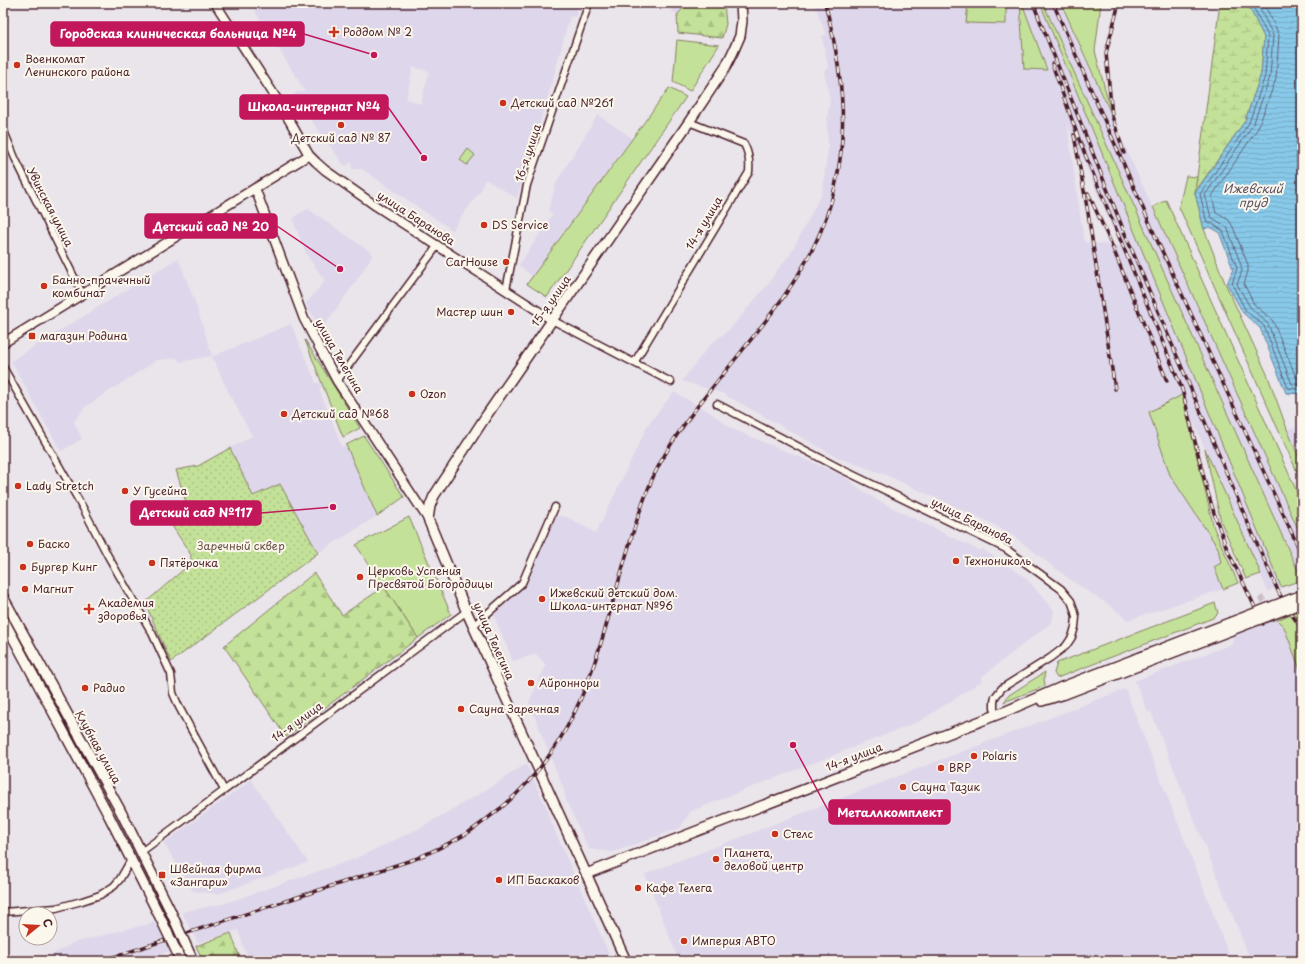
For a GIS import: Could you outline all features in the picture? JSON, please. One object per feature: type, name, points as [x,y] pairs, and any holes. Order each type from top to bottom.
[{"type":"main road","name":"15-я улица","points":[[428,519],[430,506],[434,496],[486,416],[689,122],[724,68],[740,36],[742,21],[741,3]]},
{"type":"main road","name":"улица Телегина","points":[[428,519],[473,626],[626,961]]},
{"type":"main road","points":[[1064,690],[1302,595]]},
{"type":"main road","name":"Клубная улица","points":[[3,597],[141,852],[194,961]]},
{"type":"main road","points":[[1064,690],[1302,603]]},
{"type":"main road","name":"Клубная улица","points":[[3,619],[132,858],[181,961]]},
{"type":"main road","name":"14-я улица","points":[[586,874],[1064,690]]},
{"type":"main road","points":[[132,858],[141,852]]},
{"type":"street","name":"улица Баранова","points":[[215,3],[280,104],[309,155],[325,170],[376,206],[552,320],[671,382]]},
{"type":"street","name":"16-я улица","points":[[506,290],[527,185],[589,3]]},
{"type":"street","name":"14-я улица","points":[[634,363],[749,172],[750,163],[748,151],[744,144],[689,122]]},
{"type":"street","name":"Увинская улица","points":[[3,129],[15,158],[82,293]]},
{"type":"street","points":[[3,343],[82,293],[309,155]]},
{"type":"street","name":"улица Телегина","points":[[255,188],[304,319],[337,381],[428,519]]},
{"type":"street","points":[[337,381],[438,245]]},
{"type":"street","points":[[3,367],[143,617],[171,674],[173,693],[179,707],[224,790]]},
{"type":"street","name":"улица Баранова","points":[[718,404],[843,470],[1006,549],[1061,589],[1071,602],[1076,617],[1072,637],[1066,646],[1050,658],[1002,688],[995,697],[994,702],[994,708],[1000,714]]},
{"type":"street","points":[[473,626],[522,583],[554,507]]},
{"type":"street","name":"14-я улица","points":[[141,852],[467,611]]},
{"type":"street","points":[[3,912],[56,908],[82,901],[100,894],[114,886],[132,858]]},
{"type":"shaded area","points":[[250,3],[579,3],[575,17],[570,16],[550,89],[517,198],[485,179],[481,190],[452,230],[362,169],[352,169],[352,162],[347,165],[343,164],[293,95],[299,91],[300,93],[305,91]],"holes":[[[413,67],[429,71],[421,104],[406,99]]]},
{"type":"shaded area","points":[[665,3],[688,3],[677,15]]},
{"type":"shaded area","points":[[813,3],[968,3],[967,23],[1006,24],[1006,3],[1020,3],[1024,69],[1047,69],[1022,3],[1040,3],[1281,587],[1268,591],[1182,395],[1170,475],[1218,548],[1221,563],[1214,567],[1223,589],[1128,620],[1109,605],[1068,578],[1011,534],[985,520],[884,474],[839,458],[722,393],[682,381],[710,345],[730,329],[769,283],[791,253],[822,193],[828,149],[827,122],[830,100],[824,71],[828,69],[822,37],[826,34]],"holes":[[[1067,123],[1120,245],[1084,242]]]},
{"type":"shaded area","points":[[1043,3],[1060,3],[1302,538],[1302,580]]},
{"type":"shaded area","points":[[598,115],[632,138],[532,276],[519,265],[553,214],[548,211],[557,181]]},
{"type":"shaded area","points":[[308,209],[372,253],[372,256],[352,287],[321,330],[306,304],[325,281],[307,255],[293,220],[297,215]]},
{"type":"shaded area","points":[[178,258],[195,302],[212,356],[179,362],[178,358],[157,360],[85,407],[74,422],[82,439],[61,451],[11,361]]},
{"type":"shaded area","name":"Детский сад №68","points":[[291,324],[316,383],[321,383],[323,387],[319,389],[342,447],[346,445],[377,516],[318,553],[280,485],[253,496],[230,448],[252,436],[228,391],[212,356],[218,355]]},
{"type":"shaded area","points":[[674,392],[708,411],[732,429],[840,474],[875,499],[980,551],[982,549],[1026,578],[1054,611],[1052,622],[981,677],[983,680],[920,721],[691,811],[680,828],[613,852],[589,849],[566,801],[564,789],[529,702],[546,665],[536,654],[513,661],[493,613],[526,584],[554,518],[560,516],[567,517],[596,533],[648,425]]},
{"type":"shaded area","points":[[1302,427],[1302,465],[1287,429]]},
{"type":"shaded area","points":[[1274,617],[1284,627],[1302,674],[1302,961],[1251,961],[1151,712],[1148,712],[1135,681],[1232,644],[1234,634]]},
{"type":"shaded area","points":[[1125,689],[1231,961],[679,961],[645,874]]},
{"type":"shaded area","points":[[526,764],[548,811],[548,815],[612,961],[249,961],[238,930],[198,943],[182,912],[226,903],[357,858],[420,828],[486,790]]},
{"type":"shaded area","points":[[251,780],[308,862],[218,894],[193,891],[164,843]]},
{"type":"shaded area","points":[[156,922],[170,951],[142,961],[41,961],[73,943]]},
{"type":"green space","points":[[688,3],[724,3],[726,24],[722,38],[678,33],[677,15]]},
{"type":"green space","points":[[968,3],[1006,3],[1006,24],[966,23]]},
{"type":"green space","points":[[1020,3],[1022,3],[1047,70],[1024,69]]},
{"type":"green space","points":[[1040,3],[1043,3],[1302,580],[1281,587]]},
{"type":"green space","points":[[1061,3],[1101,3],[1095,51],[1112,116]]},
{"type":"green space","points":[[1220,3],[1248,4],[1264,37],[1261,74],[1245,121],[1195,192]]},
{"type":"green space","points":[[677,40],[719,45],[690,91],[673,82]]},
{"type":"green space","points":[[669,88],[686,97],[547,297],[527,284]]},
{"type":"green space","points":[[468,149],[475,155],[467,165],[460,160]]},
{"type":"green space","points":[[1186,176],[1197,177],[1195,193],[1204,229],[1225,283],[1267,374],[1302,465],[1302,483],[1179,207]]},
{"type":"green space","points":[[1166,200],[1302,503],[1302,538],[1153,207]]},
{"type":"green space","points":[[305,340],[360,428],[343,437]]},
{"type":"green space","points":[[1182,395],[1214,528],[1238,583],[1223,589],[1214,567],[1221,563],[1218,548],[1170,475],[1149,412]]},
{"type":"green space","points":[[364,436],[404,497],[377,516],[346,445]]},
{"type":"green space","name":"Заречный сквер","points":[[230,448],[253,496],[280,484],[318,553],[171,662],[145,603],[191,563],[191,555],[169,521],[189,512],[176,470],[198,466]]},
{"type":"green space","points":[[1205,449],[1261,574],[1246,579],[1221,522]]},
{"type":"green space","points":[[409,517],[451,614],[418,638],[356,545]]},
{"type":"green space","points":[[314,573],[342,615],[384,587],[418,638],[286,737],[224,646]]},
{"type":"green space","points":[[1215,603],[1218,613],[1213,618],[1057,678],[1054,673],[1057,663]]},
{"type":"green space","points":[[1302,609],[1302,675],[1284,627],[1277,620]]},
{"type":"green space","points":[[1045,672],[1045,686],[1004,702],[1009,695]]},
{"type":"green space","points":[[231,933],[241,961],[203,961],[196,946]]},
{"type":"water","name":"Ижевский пруд","points":[[1245,3],[1302,3],[1302,394],[1286,393],[1260,328],[1243,313],[1227,284],[1233,269],[1219,232],[1210,227],[1204,229],[1195,193],[1245,121],[1261,74],[1264,37],[1248,5]]},
{"type":"tunnel","points":[[1260,597],[1279,618]]},
{"type":"railway","points":[[101,961],[415,859],[429,853],[469,832],[501,808],[525,786],[545,762],[575,711],[587,683],[597,655],[637,519],[654,475],[683,426],[790,287],[815,244],[827,214],[836,184],[841,154],[842,95],[838,64],[825,3]]},
{"type":"railway","points":[[1033,3],[1123,229],[1247,521],[1279,593],[1302,629]]},
{"type":"railway","points":[[1053,3],[1157,240],[1302,555]]},
{"type":"railway","points":[[1119,3],[1106,53],[1112,116],[1124,153]]},
{"type":"railway","points":[[1052,64],[1080,142],[1182,389],[1206,486],[1227,549],[1263,624]]},
{"type":"railway","points":[[1074,135],[1088,213],[1115,389]]},
{"type":"railway","points":[[1088,193],[1110,241],[1167,381]]},
{"type":"place","name":"Роддом № 2","points":[[334,32]]},
{"type":"place","name":"Городская клиническая больница №4","points":[[374,55]]},
{"type":"place","name":"Военкомат Ленинского района","points":[[17,65]]},
{"type":"place","name":"Детский сад №261","points":[[503,103]]},
{"type":"place","name":"Детский сад № 87","points":[[341,125]]},
{"type":"place","name":"Школа-интернат №4","points":[[424,158]]},
{"type":"place","name":"DS Service","points":[[484,225]]},
{"type":"place","name":"CarHouse","points":[[506,262]]},
{"type":"place","name":"Детский сад № 20","points":[[340,269]]},
{"type":"place","name":"Банно-прачечный комбинат","points":[[44,286]]},
{"type":"place","name":"Мастер шин","points":[[511,312]]},
{"type":"place","name":"магазин Родина","points":[[32,336]]},
{"type":"place","name":"Ozon","points":[[412,394]]},
{"type":"place","name":"Детский сад №68","points":[[284,414]]},
{"type":"place","name":"Lady Stretch","points":[[18,486]]},
{"type":"place","name":"У Гусейна","points":[[125,491]]},
{"type":"place","name":"Детский сад №117","points":[[333,507]]},
{"type":"place","name":"Баско","points":[[30,544]]},
{"type":"place","name":"Технониколь","points":[[956,561]]},
{"type":"place","name":"Пятёрочка","points":[[152,563]]},
{"type":"place","name":"Бургер Кинг","points":[[23,567]]},
{"type":"place","name":"Церковь Успения Пресвятой Богородицы","points":[[360,577]]},
{"type":"place","name":"Магнит","points":[[25,589]]},
{"type":"place","name":"Ижевский детский дом. Школа-интернат №96","points":[[542,599]]},
{"type":"place","name":"Академия здоровья","points":[[89,609]]},
{"type":"place","name":"Айроннори","points":[[531,683]]},
{"type":"place","name":"Радио","points":[[85,688]]},
{"type":"place","name":"Сауна Заречная","points":[[461,709]]},
{"type":"place","name":"Металлкомплект","points":[[793,745]]},
{"type":"place","name":"Polaris","points":[[974,756]]},
{"type":"place","name":"BRP","points":[[941,768]]},
{"type":"place","name":"Сауна Тазик","points":[[903,787]]},
{"type":"place","name":"Стелс","points":[[775,834]]},
{"type":"place","name":"Планета, деловой центр","points":[[716,859]]},
{"type":"place","name":"Швейная фирма «Зангари»","points":[[162,875]]},
{"type":"place","name":"ИП Баскаков","points":[[499,880]]},
{"type":"place","name":"Кафе Телега","points":[[638,888]]},
{"type":"place","name":"Империя АВТО","points":[[684,941]]}]
